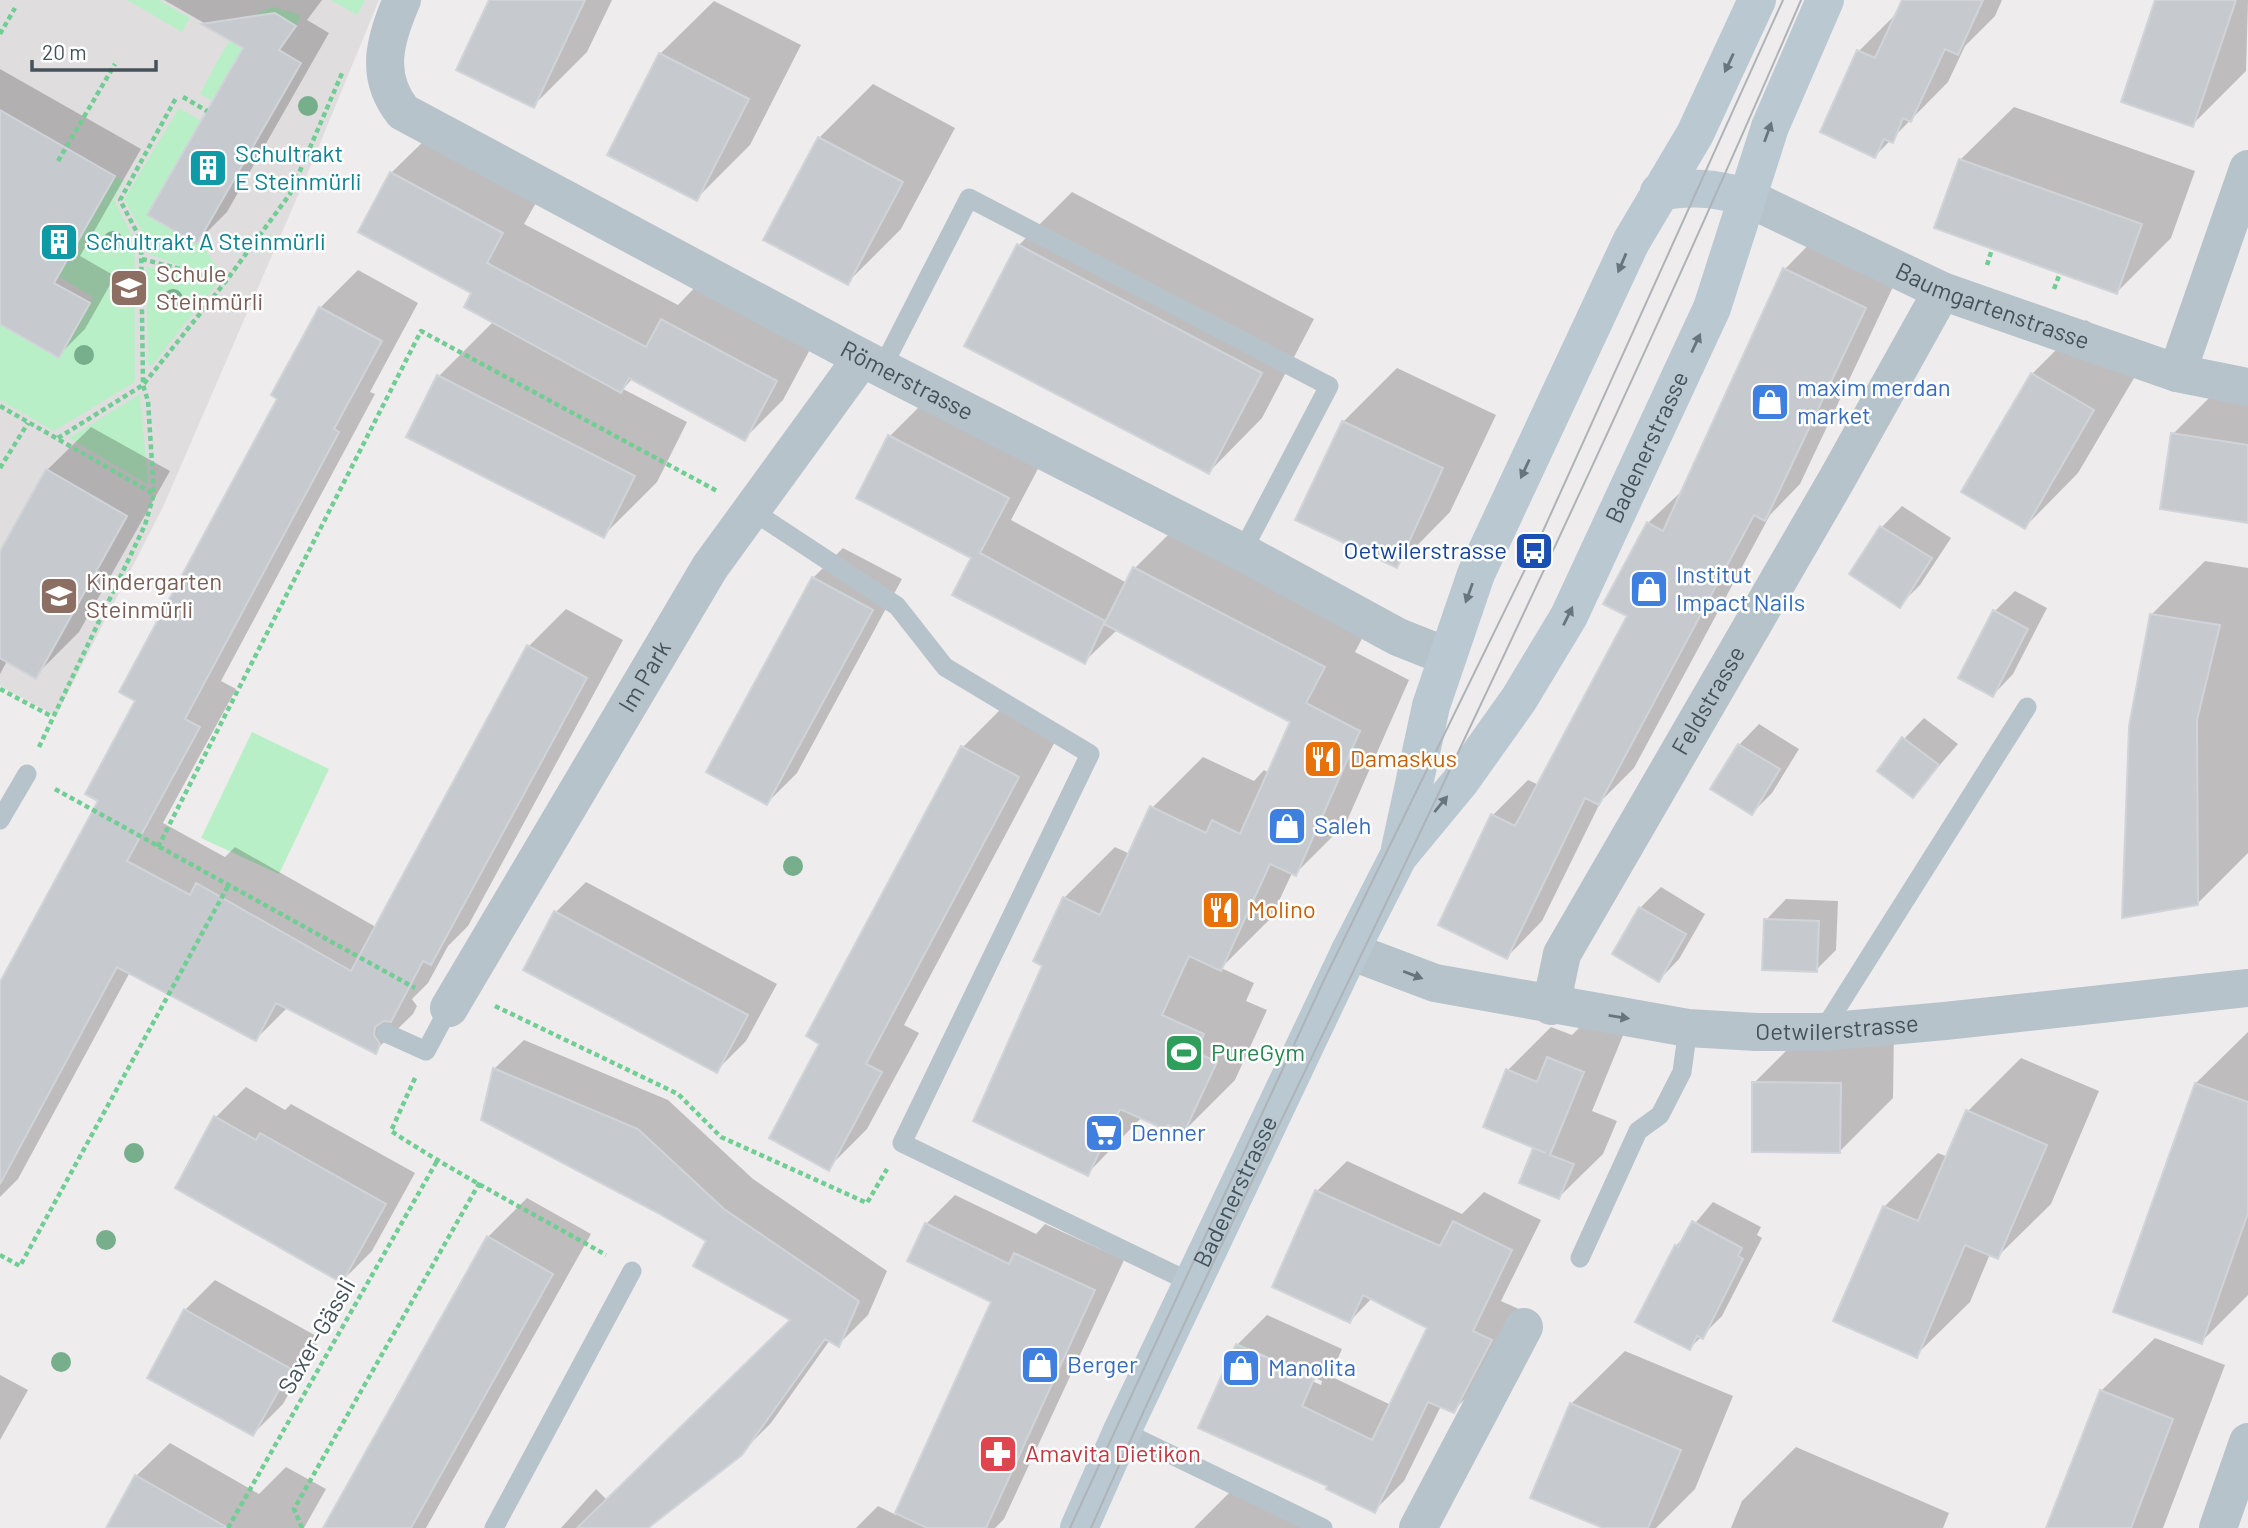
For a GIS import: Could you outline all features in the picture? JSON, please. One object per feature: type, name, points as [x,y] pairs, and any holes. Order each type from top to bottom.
[{"type":"main road","name":"Badenerstrasse","points":[[1398,857],[1431,706],[1446,656],[1481,563],[1631,242],[1695,134],[1757,0]]},
{"type":"main road","name":"Badenerstrasse","points":[[1079,1528],[1192,1283],[1350,951],[1398,857],[1460,782],[1555,642],[1712,308],[1770,127],[1825,0]]},
{"type":"main road","points":[[1660,192],[1689,187],[1719,189],[1746,197]]},
{"type":"street","name":"Römerstrasse","points":[[402,0],[386,42],[384,62],[386,83],[402,112],[872,363],[1242,552],[1398,637],[1446,656]]},
{"type":"street","points":[[2177,373],[2248,169]]},
{"type":"street","name":"Baumgartenstrasse","points":[[1746,197],[1941,291],[2177,373],[2248,387]]},
{"type":"street","name":"Feldstrasse","points":[[1551,1006],[1562,954],[1837,479],[1941,291]]},
{"type":"street","name":"Im Park","points":[[454,998],[710,567],[751,510],[872,363]]},
{"type":"street","name":"Oetwilerstrasse","points":[[1350,951],[1435,983],[1551,1006],[1688,1028],[1822,1032],[2248,988]]},
{"type":"street","points":[[1418,1528],[1524,1327]]},
{"type":"street","points":[[2218,1528],[2241,1488],[2248,1442]]},
{"type":"lane","points":[[872,363],[969,198],[1329,386],[1242,552]]},
{"type":"lane","points":[[751,510],[897,606],[945,667],[1090,754],[902,1143],[1192,1283]]},
{"type":"lane","points":[[1822,1032],[2027,707]]},
{"type":"lane","points":[[0,820],[27,774]]},
{"type":"lane","points":[[386,1033],[426,1051],[454,998]]},
{"type":"lane","points":[[1580,1258],[1638,1131],[1660,1115],[1682,1072],[1688,1028]]},
{"type":"lane","points":[[494,1528],[632,1271]]},
{"type":"lane","points":[[1122,1431],[1323,1528]]},
{"type":"path","points":[[0,34],[15,8]]},
{"type":"path","points":[[58,161],[115,64]]},
{"type":"path","points":[[58,438],[143,385],[226,281],[290,194],[344,67]]},
{"type":"path","points":[[183,97],[207,111]]},
{"type":"path","points":[[176,98],[120,200],[141,240],[143,385],[148,401],[154,494],[145,526],[51,716],[27,774],[228,886],[454,998],[678,1094],[721,1137],[867,1203],[882,1177]]},
{"type":"path","points":[[142,258],[226,281]]},
{"type":"path","points":[[158,847],[421,331],[751,510]]},
{"type":"path","points":[[0,406],[154,494]]},
{"type":"path","points":[[0,468],[29,423]]},
{"type":"path","points":[[0,689],[51,716]]},
{"type":"path","points":[[0,1255],[20,1266],[228,886]]},
{"type":"path","points":[[426,1051],[391,1131],[437,1161],[480,1182],[632,1271]]},
{"type":"path","name":"Saxer-Gässli","points":[[228,1528],[437,1161]]},
{"type":"path","points":[[302,1528],[293,1509],[480,1182]]},
{"type":"shaded area","name":"Schule Steinmürli","points":[[0,0],[379,0],[312,163],[163,507],[56,716],[0,686]]},
{"type":"green space","points":[[127,0],[159,0],[190,18],[182,32]]},
{"type":"green space","points":[[331,0],[365,0],[357,15]]},
{"type":"green space","points":[[274,7],[301,15],[296,26],[275,13],[213,101],[200,94],[238,30],[260,12]]},
{"type":"green space","points":[[179,108],[202,121],[197,244],[199,241],[223,275],[183,267],[146,253],[145,237],[124,199]]},
{"type":"green space","points":[[115,176],[124,181],[114,200],[135,241],[135,382],[54,431],[0,400],[0,324],[59,358],[93,297],[58,276]]},
{"type":"green space","points":[[146,266],[217,284],[152,365],[148,365]]},
{"type":"green space","points":[[140,394],[148,481],[147,484],[69,438]]},
{"type":"green space","points":[[252,732],[329,769],[279,874],[201,838]]},
{"type":"building","points":[[489,0],[585,0],[534,108],[456,70]]},
{"type":"building","points":[[1902,0],[1983,0],[1958,55],[1945,49],[1911,122],[1903,118],[1893,143],[1884,139],[1875,158],[1820,132],[1857,50],[1875,58]]},
{"type":"building","points":[[2155,0],[2236,0],[2193,127],[2121,102]]},
{"type":"building","name":"Schultrakt E Steinmürli","points":[[275,13],[296,26],[279,50],[301,63],[197,244],[147,215],[243,48],[201,24]]},
{"type":"building","points":[[659,53],[749,99],[697,201],[607,155]]},
{"type":"building","name":"Schultrakt A Steinmürli","points":[[0,110],[115,176],[54,283],[90,303],[59,358],[0,324]]},
{"type":"building","points":[[818,137],[903,182],[848,285],[763,240]]},
{"type":"building","points":[[1959,159],[2142,224],[2117,294],[1934,228]]},
{"type":"building","points":[[390,172],[503,233],[487,263],[646,347],[661,319],[777,381],[745,441],[629,378],[621,393],[464,307],[471,293],[358,232]]},
{"type":"building","points":[[1017,244],[1262,373],[1209,474],[964,346]]},
{"type":"building","points":[[1783,268],[1866,308],[1765,521],[1754,515],[1599,805],[1585,798],[1507,959],[1438,925],[1491,814],[1515,826],[1627,616],[1603,604],[1647,522],[1663,531]]},
{"type":"building","points":[[319,307],[382,341],[334,429],[339,432],[185,719],[200,727],[127,861],[190,895],[196,883],[351,971],[527,645],[587,678],[431,965],[423,961],[391,1022],[384,1021],[375,1027],[374,1035],[380,1044],[376,1054],[276,1003],[256,1041],[117,967],[0,1184],[0,982],[98,801],[85,794],[135,701],[119,692],[277,399],[271,395]]},
{"type":"building","points":[[2031,373],[2094,410],[2025,529],[1961,492]]},
{"type":"building","points":[[437,375],[635,476],[604,538],[406,437]]},
{"type":"building","points":[[1342,421],[1443,468],[1397,568],[1295,520]]},
{"type":"building","points":[[2171,433],[2248,445],[2248,523],[2160,509]]},
{"type":"building","points":[[888,435],[1009,498],[980,553],[1105,621],[1085,664],[952,595],[971,558],[856,498]]},
{"type":"building","points":[[46,469],[127,516],[36,679],[0,658],[0,551]]},
{"type":"building","points":[[1880,526],[1932,558],[1900,608],[1849,574]]},
{"type":"building","points":[[1133,567],[1325,667],[1306,703],[1360,731],[1296,876],[1270,864],[1221,971],[1189,956],[1162,1015],[1204,1034],[1196,1052],[1217,1062],[1184,1133],[1168,1125],[1166,1130],[1120,1109],[1088,1176],[973,1121],[1042,966],[1033,961],[1063,897],[1100,915],[1150,806],[1206,833],[1212,820],[1240,834],[1290,722],[1104,624]]},
{"type":"building","points":[[812,577],[873,610],[767,805],[706,772]]},
{"type":"building","points":[[1993,610],[2028,629],[1993,697],[1958,678]]},
{"type":"building","points":[[2150,614],[2220,625],[2197,720],[2198,905],[2122,918],[2129,726]]},
{"type":"building","points":[[1902,737],[1939,765],[1913,798],[1877,771]]},
{"type":"building","points":[[1738,744],[1780,769],[1752,815],[1710,789]]},
{"type":"building","points":[[961,746],[1019,777],[866,1064],[882,1072],[829,1171],[769,1138],[819,1044],[806,1036]]},
{"type":"building","points":[[1639,907],[1686,934],[1659,982],[1612,954]]},
{"type":"building","points":[[554,911],[748,1015],[717,1073],[523,970]]},
{"type":"building","points":[[1764,919],[1819,921],[1817,972],[1762,970]]},
{"type":"building","points":[[1547,1057],[1584,1072],[1550,1155],[1574,1164],[1559,1199],[1519,1183],[1533,1148],[1546,1153],[1483,1127],[1506,1069],[1537,1082]]},
{"type":"building","points":[[493,1068],[638,1129],[724,1209],[859,1301],[839,1347],[825,1339],[742,1455],[648,1528],[577,1528],[790,1320],[693,1266],[706,1241],[481,1120]]},
{"type":"building","points":[[1752,1082],[1841,1083],[1840,1153],[1752,1152]]},
{"type":"building","points":[[2195,1083],[2248,1102],[2248,1213],[2202,1344],[2113,1312]]},
{"type":"building","points":[[1966,1110],[2047,1145],[1998,1259],[1965,1245],[1917,1358],[1833,1321],[1883,1206],[1918,1221]]},
{"type":"building","points":[[214,1116],[256,1140],[260,1133],[386,1204],[342,1283],[175,1188]]},
{"type":"building","points":[[1315,1190],[1440,1246],[1453,1221],[1512,1250],[1473,1331],[1492,1340],[1454,1413],[1428,1402],[1375,1513],[1326,1489],[1327,1486],[1198,1428],[1236,1344],[1314,1379],[1302,1406],[1372,1440],[1427,1328],[1363,1295],[1350,1323],[1272,1287]]},
{"type":"building","points":[[1692,1221],[1742,1248],[1738,1256],[1743,1259],[1703,1339],[1697,1336],[1690,1350],[1635,1322],[1675,1245],[1678,1247]]},
{"type":"building","points":[[925,1223],[1009,1264],[1014,1253],[1095,1290],[986,1528],[927,1528],[895,1513],[991,1302],[907,1261]]},
{"type":"building","points":[[487,1236],[553,1274],[411,1528],[323,1528]]},
{"type":"building","points":[[184,1309],[291,1369],[253,1436],[147,1378]]},
{"type":"building","points":[[2100,1390],[2173,1419],[2131,1528],[2046,1528]]},
{"type":"building","points":[[1570,1403],[1681,1450],[1648,1528],[1603,1528],[1530,1498]]},
{"type":"building","points":[[135,1475],[228,1528],[106,1528]]},
{"type":"tram line","points":[[1070,1528],[1324,980],[1534,551],[1783,0]]},
{"type":"tram line","points":[[1091,1528],[1182,1330],[1593,464],[1720,186],[1801,0]]},
{"type":"place","name":"Schultrakt E Steinmürli","points":[[208,168]]},
{"type":"place","name":"Schultrakt A Steinmürli","points":[[59,242]]},
{"type":"place","name":"Schule Steinmürli","points":[[129,288]]},
{"type":"place","name":"maxim merdan market","points":[[1770,402]]},
{"type":"place","name":"Oetwilerstrasse","points":[[1534,551]]},
{"type":"place","name":"Institut Impact Nails","points":[[1649,589]]},
{"type":"place","name":"Kindergarten Steinmürli","points":[[59,596]]},
{"type":"place","name":"Damaskus","points":[[1323,759]]},
{"type":"place","name":"Saleh","points":[[1287,826]]},
{"type":"place","name":"Molino","points":[[1221,910]]},
{"type":"place","name":"PureGym","points":[[1184,1053]]},
{"type":"place","name":"Denner","points":[[1104,1133]]},
{"type":"place","name":"Berger","points":[[1040,1365]]},
{"type":"place","name":"Manolita","points":[[1241,1368]]},
{"type":"place","name":"Amavita Dietikon","points":[[998,1454]]}]
